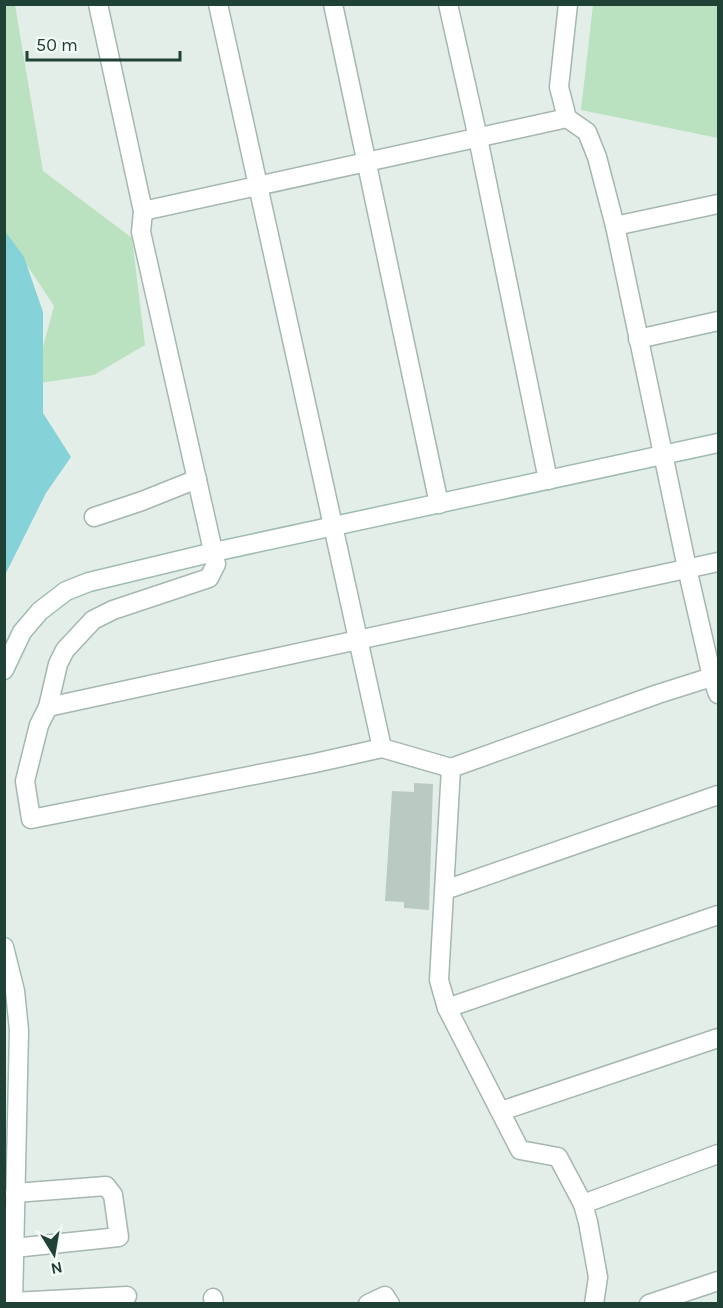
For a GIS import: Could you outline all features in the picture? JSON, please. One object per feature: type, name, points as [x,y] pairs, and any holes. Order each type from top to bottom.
[{"type":"street","points":[[98,4],[143,211],[141,232],[216,564],[209,578],[113,610],[93,620],[65,650],[58,664],[48,707],[39,725],[25,781],[31,819],[382,748],[451,768],[715,676]]},
{"type":"street","points":[[218,4],[382,748]]},
{"type":"street","points":[[333,4],[440,504]]},
{"type":"street","points":[[448,4],[478,138],[548,480]]},
{"type":"street","points":[[568,4],[559,87],[567,118],[587,132],[597,157],[615,226],[687,568],[718,694]]},
{"type":"street","points":[[143,211],[567,118]]},
{"type":"street","points":[[615,226],[718,204]]},
{"type":"street","points":[[638,339],[718,321]]},
{"type":"street","points":[[4,670],[22,632],[40,611],[66,591],[89,582],[214,552],[718,443]]},
{"type":"street","points":[[94,516],[142,501],[197,479]]},
{"type":"street","points":[[48,707],[718,561]]},
{"type":"street","points":[[451,768],[439,981],[447,1008],[520,1150],[558,1156],[583,1204],[598,1277],[594,1304]]},
{"type":"street","points":[[445,890],[718,795]]},
{"type":"street","points":[[447,1008],[718,915]]},
{"type":"street","points":[[4,946],[15,991],[19,1030],[13,1303],[127,1296]]},
{"type":"street","points":[[501,1111],[718,1038]]},
{"type":"street","points":[[583,1204],[718,1154]]},
{"type":"street","points":[[14,1248],[119,1237],[113,1195],[106,1186],[15,1193]]},
{"type":"street","points":[[650,1304],[718,1281]]},
{"type":"street","points":[[368,1304],[385,1296],[390,1304]]},
{"type":"green space","points":[[4,5],[15,5],[43,171],[132,238],[145,345],[94,375],[33,384],[54,306],[5,232]]},
{"type":"green space","points":[[593,5],[718,5],[718,138],[581,110]]},
{"type":"water","points":[[5,231],[24,257],[43,312],[43,413],[71,457],[46,493],[5,575]]},
{"type":"building","points":[[414,783],[433,784],[429,910],[404,908],[404,902],[385,901],[392,791],[414,792]]}]
